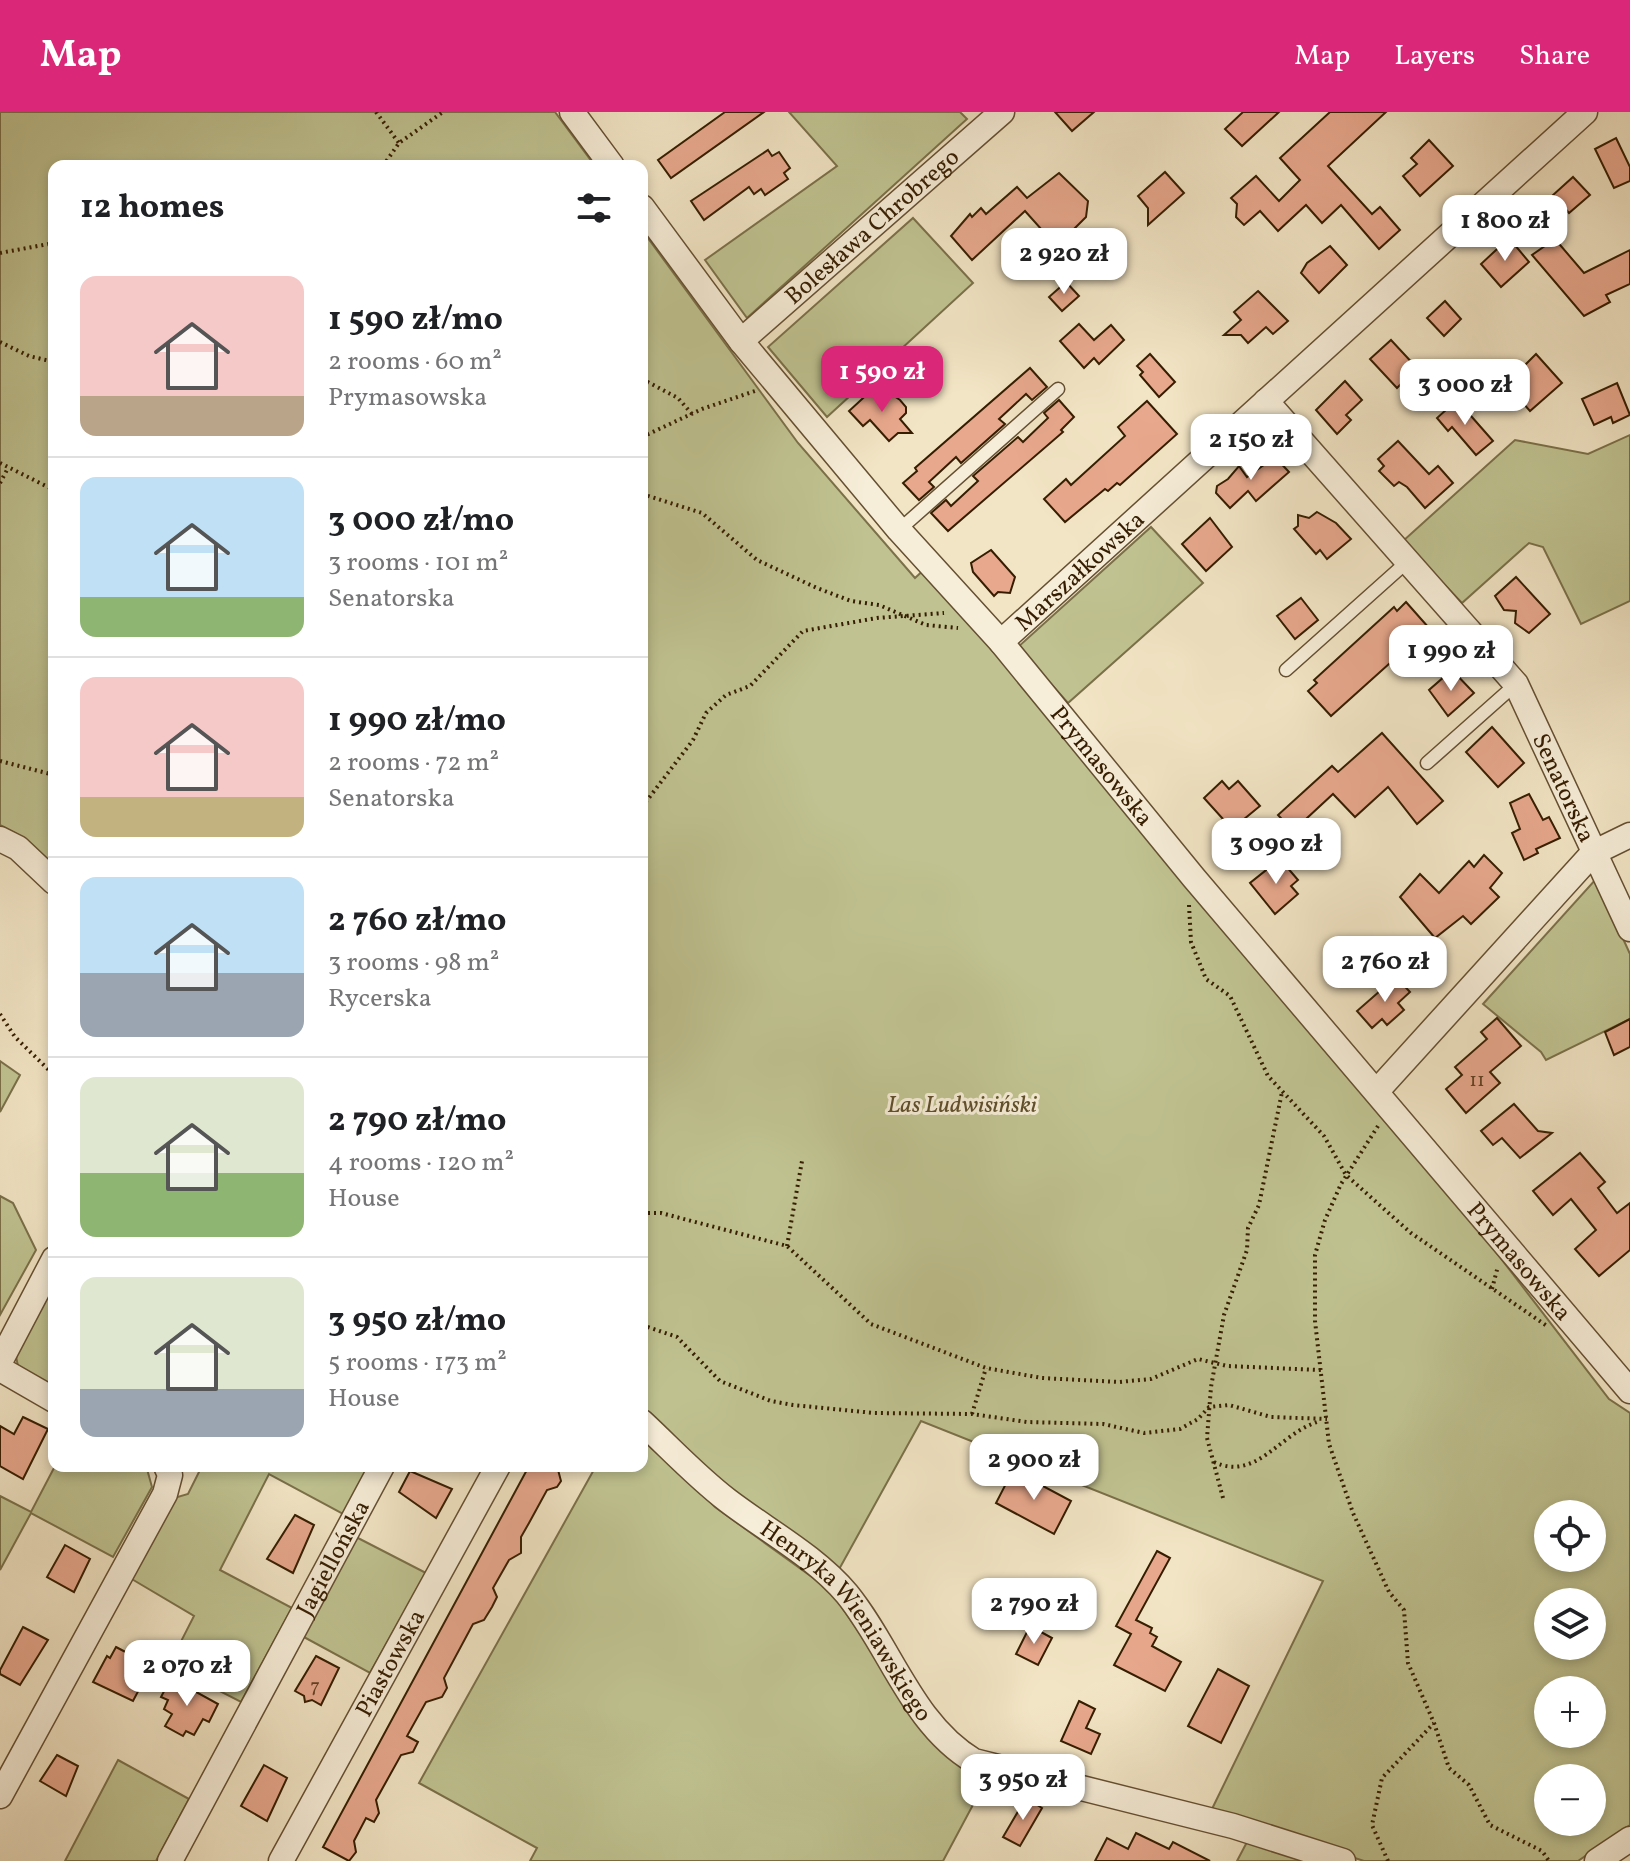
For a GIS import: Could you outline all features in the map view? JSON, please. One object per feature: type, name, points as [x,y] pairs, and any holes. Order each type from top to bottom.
[{"type":"street","points":[[572,112],[608,160]]},
{"type":"street","name":"Bolesława Chrobrego","points":[[741,341],[1002,112]]},
{"type":"street","name":"Marszałkowska","points":[[1001,642],[1585,112]]},
{"type":"street","name":"Prymasowska","points":[[648,215],[741,341],[899,530],[1001,642],[1194,878],[1384,1099],[1507,1251],[1630,1391]]},
{"type":"street","name":"Senatorska","points":[[1266,401],[1516,684],[1630,929]]},
{"type":"street","points":[[1384,1099],[1593,853],[1630,835]]},
{"type":"street","points":[[0,839],[18,848],[48,876]]},
{"type":"street","points":[[0,1362],[48,1270]]},
{"type":"street","points":[[0,1369],[48,1397]]},
{"type":"street","name":"Henryka Wieniawskiego","points":[[648,1428],[724,1498],[820,1568],[847,1594],[921,1710],[954,1749],[974,1761],[1233,1826],[1343,1861]]},
{"type":"street","points":[[0,1796],[165,1494],[168,1472]]},
{"type":"street","name":"Jagiellońska","points":[[170,1861],[379,1472]]},
{"type":"street","name":"Piastowska","points":[[281,1861],[495,1472]]},
{"type":"street","points":[[1597,1861],[1630,1839]]},
{"type":"lane","points":[[899,530],[1058,389]]},
{"type":"lane","points":[[1286,670],[1408,561]]},
{"type":"lane","points":[[1427,763],[1516,684]]},
{"type":"path","points":[[376,112],[399,143]]},
{"type":"path","points":[[387,160],[399,143],[443,112]]},
{"type":"path","points":[[0,253],[48,244]]},
{"type":"path","points":[[0,342],[29,356],[48,361]]},
{"type":"path","points":[[648,382],[678,398],[692,414]]},
{"type":"path","points":[[648,434],[692,414],[777,384]]},
{"type":"path","points":[[0,463],[48,487]]},
{"type":"path","points":[[0,483],[8,468]]},
{"type":"path","points":[[648,496],[702,513],[757,560],[817,588],[913,617],[926,625],[945,628],[977,614]]},
{"type":"path","points":[[648,799],[693,740],[706,713],[726,695],[750,686],[803,631],[877,618],[977,614]]},
{"type":"path","points":[[0,761],[48,773]]},
{"type":"path","points":[[1194,878],[1187,924],[1206,979],[1230,996],[1268,1076],[1324,1136],[1346,1175],[1411,1233],[1551,1328]]},
{"type":"path","points":[[0,1014],[15,1037],[48,1069]]},
{"type":"path","points":[[1223,1498],[1207,1438],[1209,1407],[1224,1315],[1247,1250],[1248,1228],[1259,1205],[1282,1092]]},
{"type":"path","points":[[1384,1099],[1325,1220],[1315,1255],[1315,1321],[1329,1444],[1353,1513],[1389,1592],[1404,1610],[1408,1663],[1449,1768],[1469,1785],[1490,1825],[1542,1851],[1549,1861]]},
{"type":"path","points":[[787,1246],[802,1161]]},
{"type":"path","points":[[648,1213],[661,1213],[787,1246],[871,1324],[986,1368],[1042,1378],[1119,1382],[1151,1379],[1198,1359],[1227,1366],[1321,1370]]},
{"type":"path","points":[[648,1327],[677,1337],[720,1381],[771,1401],[874,1413],[972,1414],[1027,1422],[1103,1424],[1144,1433],[1180,1429],[1198,1419],[1209,1407],[1229,1405],[1271,1417],[1327,1419]]},
{"type":"path","points":[[972,1414],[986,1368]]},
{"type":"path","points":[[1214,1462],[1228,1469],[1251,1465],[1297,1428],[1327,1419]]},
{"type":"path","points":[[1388,1861],[1372,1825],[1382,1778],[1434,1723]]},
{"type":"green space","points":[[0,112],[555,112],[591,160],[48,160],[48,862],[17,834],[0,825]]},
{"type":"green space","points":[[789,112],[960,112],[967,119],[747,318],[705,260],[837,166]]},
{"type":"green space","points":[[913,218],[973,283],[827,417],[768,347]]},
{"type":"green space","name":"Las Ludwisiński","points":[[648,238],[798,443],[915,578],[927,567],[1479,1230],[1609,1399],[1630,1413],[1630,1825],[1578,1861],[1364,1861],[1211,1811],[1323,1581],[921,1421],[837,1573],[724,1490],[648,1414]]},
{"type":"green space","points":[[1630,435],[1630,601],[1581,624],[1543,547],[1529,543],[1462,603],[1403,541],[1515,440],[1588,454]]},
{"type":"green space","points":[[1151,527],[1203,583],[1068,703],[1018,647]]},
{"type":"green space","points":[[1596,879],[1630,954],[1630,1019],[1546,1060],[1541,1052],[1483,1004]]},
{"type":"green space","points":[[0,1061],[20,1075],[0,1112]]},
{"type":"green space","points":[[0,1196],[13,1203],[36,1250],[0,1315]]},
{"type":"green space","points":[[48,1287],[48,1383],[18,1366],[14,1347]]},
{"type":"green space","points":[[648,1439],[715,1507],[830,1590],[915,1714],[990,1773],[943,1861],[530,1861],[537,1848],[419,1783],[593,1472],[648,1472]]},
{"type":"green space","points":[[52,1472],[148,1472],[152,1487],[113,1557],[31,1513],[0,1570],[0,1496],[31,1512]]},
{"type":"green space","points":[[199,1472],[366,1472],[343,1514],[269,1474],[220,1570],[292,1608],[241,1702],[169,1665],[194,1616],[130,1578],[174,1498],[188,1494]]},
{"type":"green space","points":[[356,1537],[426,1573],[370,1673],[302,1636]]},
{"type":"green space","points":[[118,1760],[189,1799],[156,1861],[65,1861]]},
{"type":"green space","points":[[1247,1842],[1313,1861],[1237,1861]]},
{"type":"building","points":[[725,112],[764,112],[671,178],[658,160]]},
{"type":"building","points":[[1055,112],[1094,112],[1072,131]]},
{"type":"building","points":[[1243,112],[1279,112],[1242,146],[1225,129]]},
{"type":"building","points":[[1330,112],[1386,112],[1328,166],[1372,214],[1380,207],[1400,230],[1379,249],[1341,205],[1322,223],[1306,205],[1278,231],[1260,211],[1244,225],[1236,217],[1237,204],[1231,198],[1256,176],[1279,201],[1300,180],[1280,158]]},
{"type":"building","points":[[1616,138],[1630,167],[1630,181],[1614,188],[1595,149]]},
{"type":"building","points":[[1429,140],[1453,166],[1420,196],[1403,176],[1417,164],[1411,158]]},
{"type":"building","points":[[768,150],[772,156],[779,152],[790,168],[784,173],[788,179],[765,195],[761,189],[754,194],[749,187],[704,220],[691,201]]},
{"type":"building","points":[[1165,172],[1184,193],[1148,225],[1148,208],[1138,196]]},
{"type":"building","points":[[1059,173],[1088,201],[1086,217],[1074,229],[1074,238],[1068,244],[1059,243],[1053,237],[1050,239],[1025,211],[972,260],[951,236],[970,214],[972,217],[981,208],[986,214],[1017,187],[1027,198]]},
{"type":"building","points":[[1573,177],[1590,195],[1569,213],[1553,195]]},
{"type":"building","points":[[1509,238],[1529,262],[1501,287],[1481,264]]},
{"type":"building","points":[[1555,239],[1584,273],[1630,250],[1630,284],[1606,295],[1610,302],[1584,316],[1532,255]]},
{"type":"building","points":[[1330,246],[1347,265],[1319,293],[1301,273],[1307,263]]},
{"type":"building","points":[[1066,282],[1079,296],[1062,311],[1049,297]]},
{"type":"building","points":[[1258,291],[1288,321],[1273,334],[1266,327],[1248,343],[1241,335],[1224,335],[1241,320],[1234,312]]},
{"type":"building","points":[[1445,301],[1461,319],[1444,336],[1427,318]]},
{"type":"building","points":[[1079,324],[1094,340],[1111,325],[1124,340],[1099,364],[1094,358],[1084,368],[1060,341]]},
{"type":"building","points":[[1391,340],[1417,368],[1397,388],[1370,359]]},
{"type":"building","points":[[1150,354],[1175,382],[1159,397],[1140,375],[1143,372],[1137,366]]},
{"type":"building","points":[[1536,354],[1562,383],[1530,411],[1506,384]]},
{"type":"building","points":[[1030,368],[1047,387],[1032,400],[1026,394],[999,419],[1005,424],[961,463],[956,457],[929,482],[934,487],[919,500],[903,483],[917,471],[915,468]]},
{"type":"building","points":[[1345,381],[1362,400],[1346,415],[1351,420],[1337,434],[1316,410]]},
{"type":"building","points":[[1617,383],[1630,415],[1613,423],[1611,417],[1594,425],[1582,399]]},
{"type":"building","points":[[873,389],[881,398],[888,392],[900,400],[906,407],[906,413],[900,419],[912,433],[898,433],[889,441],[870,420],[863,426],[849,411]]},
{"type":"building","points":[[1059,400],[1074,417],[1061,430],[1063,432],[948,531],[931,513],[946,500],[951,506],[978,481],[973,476],[1018,437],[1023,442],[1048,418],[1044,413]]},
{"type":"building","points":[[1457,400],[1493,441],[1476,455],[1452,427],[1448,431],[1437,418]]},
{"type":"building","points":[[1147,401],[1177,434],[1120,485],[1117,483],[1108,491],[1105,489],[1065,522],[1044,499],[1066,479],[1071,485],[1125,436],[1118,427]]},
{"type":"building","points":[[1398,441],[1429,474],[1438,466],[1453,483],[1425,508],[1407,487],[1399,482],[1394,486],[1379,471],[1384,466],[1378,459]]},
{"type":"building","points":[[1275,457],[1289,472],[1256,501],[1248,491],[1230,508],[1216,493],[1217,486],[1239,466],[1247,477]]},
{"type":"building","points":[[1317,512],[1336,523],[1351,539],[1327,559],[1320,550],[1316,554],[1294,529],[1298,526],[1298,515],[1309,518]]},
{"type":"building","points":[[1210,518],[1232,547],[1206,571],[1182,544]]},
{"type":"building","points":[[991,550],[1015,577],[1010,593],[998,592],[994,596],[973,572],[971,563]]},
{"type":"building","points":[[1516,577],[1550,614],[1529,633],[1515,623],[1516,611],[1504,610],[1495,596]]},
{"type":"building","points":[[1301,598],[1318,620],[1295,639],[1277,616]]},
{"type":"building","points":[[1406,602],[1429,628],[1331,716],[1308,691],[1317,683],[1314,680],[1394,607],[1397,611]]},
{"type":"building","points":[[1452,670],[1474,693],[1448,716],[1429,690]]},
{"type":"building","points":[[1492,727],[1524,763],[1498,787],[1466,752]]},
{"type":"building","points":[[1382,733],[1443,801],[1417,824],[1388,787],[1355,817],[1333,794],[1293,831],[1278,815],[1332,766],[1338,772]]},
{"type":"building","points":[[1222,781],[1229,789],[1238,781],[1260,806],[1243,820],[1247,825],[1232,838],[1219,823],[1223,819],[1204,798]]},
{"type":"building","points":[[1529,794],[1543,820],[1549,817],[1560,838],[1536,849],[1538,853],[1524,860],[1512,833],[1520,829],[1510,803]]},
{"type":"building","points":[[1484,855],[1502,873],[1490,888],[1499,897],[1471,924],[1463,916],[1435,938],[1400,897],[1420,874],[1439,893],[1469,861],[1474,867]]},
{"type":"building","points":[[1280,859],[1298,880],[1291,886],[1298,894],[1275,914],[1250,883]]},
{"type":"building","points":[[1396,977],[1410,992],[1398,1003],[1404,1010],[1387,1025],[1382,1019],[1372,1028],[1357,1011]]},
{"type":"building","points":[[1497,1018],[1521,1046],[1490,1072],[1500,1083],[1466,1113],[1446,1089],[1462,1075],[1455,1067],[1487,1039],[1481,1032]]},
{"type":"building","points":[[1630,1019],[1630,1047],[1614,1055],[1605,1032]]},
{"type":"building","points":[[1514,1104],[1538,1131],[1552,1133],[1520,1158],[1502,1138],[1493,1145],[1481,1131]]},
{"type":"building","points":[[1580,1153],[1605,1182],[1598,1188],[1617,1213],[1630,1203],[1630,1250],[1599,1276],[1575,1249],[1596,1230],[1571,1199],[1553,1215],[1533,1191]]},
{"type":"building","points":[[23,1417],[48,1429],[23,1479],[0,1466],[0,1426],[14,1434]]},
{"type":"building","points":[[1013,1470],[1071,1501],[1054,1534],[996,1503]]},
{"type":"building","points":[[409,1472],[452,1489],[436,1518],[399,1492]]},
{"type":"building","points":[[526,1472],[559,1472],[561,1481],[557,1487],[547,1490],[521,1537],[521,1553],[509,1560],[493,1588],[497,1597],[484,1620],[473,1624],[444,1678],[447,1688],[442,1697],[426,1702],[407,1736],[418,1742],[413,1752],[401,1755],[376,1800],[379,1813],[374,1822],[366,1818],[354,1841],[356,1852],[349,1861],[323,1847]]},
{"type":"building","points":[[295,1515],[314,1525],[293,1573],[267,1559]]},
{"type":"building","points":[[65,1545],[90,1559],[74,1592],[47,1577]]},
{"type":"building","points":[[1157,1551],[1170,1558],[1136,1620],[1152,1628],[1150,1633],[1157,1637],[1152,1646],[1181,1662],[1165,1691],[1114,1665],[1131,1634],[1116,1626]]},
{"type":"building","points":[[1030,1626],[1052,1638],[1038,1665],[1016,1654]]},
{"type":"building","points":[[23,1627],[48,1640],[20,1685],[0,1674],[0,1670]]},
{"type":"building","points":[[116,1647],[135,1657],[126,1673],[143,1682],[133,1701],[93,1682],[107,1656],[110,1658]]},
{"type":"building","points":[[316,1656],[339,1668],[321,1705],[312,1700],[305,1702],[304,1696],[295,1691]]},
{"type":"building","points":[[1218,1669],[1249,1686],[1221,1743],[1188,1726]]},
{"type":"building","points":[[171,1678],[218,1704],[209,1722],[203,1719],[194,1735],[186,1731],[183,1736],[165,1726],[172,1714],[164,1709],[168,1700],[161,1697]]},
{"type":"building","points":[[1079,1701],[1095,1709],[1086,1728],[1100,1734],[1091,1754],[1061,1741]]},
{"type":"building","points":[[57,1755],[78,1766],[66,1796],[40,1781]]},
{"type":"building","points":[[264,1765],[287,1778],[267,1821],[241,1806]]},
{"type":"building","points":[[1026,1798],[1042,1808],[1020,1846],[1003,1837]]},
{"type":"building","points":[[1136,1833],[1169,1849],[1173,1842],[1210,1861],[1095,1861],[1107,1838],[1128,1849]]}]
